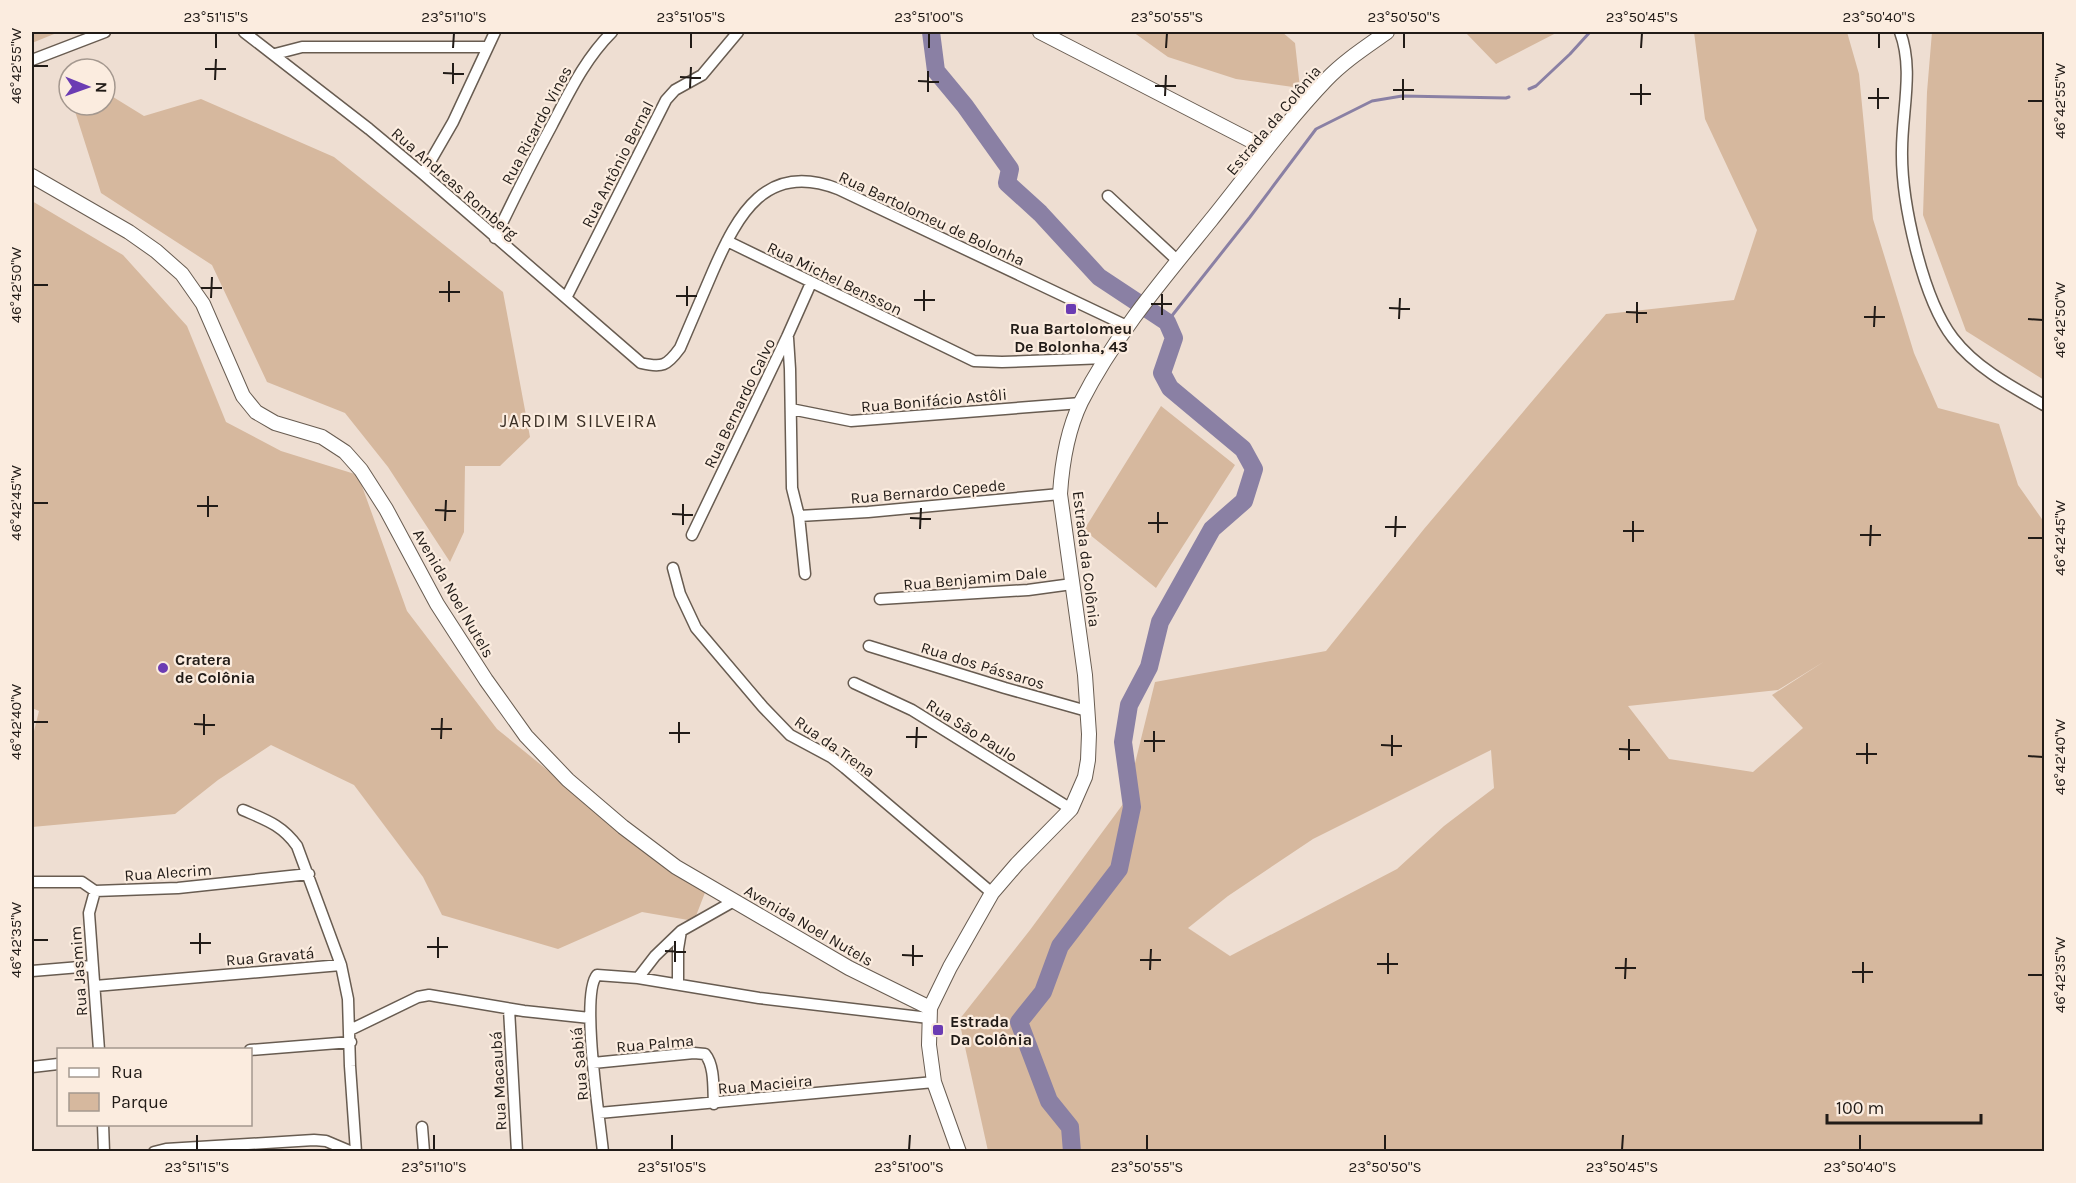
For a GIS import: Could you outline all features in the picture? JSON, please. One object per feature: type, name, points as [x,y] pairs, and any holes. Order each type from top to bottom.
[{"type":"street","points":[[32,60],[105,32]]},
{"type":"street","name":"Rua Andreas Romberg","points":[[244,32],[423,174],[640,363]]},
{"type":"street","points":[[423,174],[453,122],[495,32]]},
{"type":"street","name":"Rua Ricardo Vines","points":[[495,238],[521,183],[581,71],[597,47],[612,32]]},
{"type":"street","name":"Rua Antônio Bernal","points":[[566,298],[666,100],[675,90],[702,75],[738,32]]},
{"type":"street","points":[[1040,32],[1267,149]]},
{"type":"street","name":"Estrada da Colônia","points":[[959,1152],[934,1083],[929,1045],[930,1013],[950,967],[992,893],[1071,809],[1085,777],[1088,760],[1089,734],[1085,675],[1060,494],[1062,465],[1072,425],[1081,403],[1106,358],[1127,326],[1267,149],[1327,79],[1387,32]]},
{"type":"street","points":[[1900,32],[1906,62],[1902,150],[1903,185],[1910,224],[1936,312],[1953,339],[1976,361],[2007,384],[2044,405]]},
{"type":"street","points":[[274,54],[302,47],[488,47]]},
{"type":"street","name":"Avenida Noel Nutels","points":[[32,176],[129,232],[175,268],[195,290],[203,304],[233,376],[252,409],[275,423],[322,437],[345,452],[361,470],[403,538],[437,604],[486,680],[536,748],[568,780],[623,827],[676,867],[930,1013]]},
{"type":"street","name":"Rua Bartolomeu de Bolonha","points":[[640,363],[659,366],[672,360],[680,348],[726,241],[745,210],[760,194],[776,185],[791,182],[822,183],[1127,326]]},
{"type":"street","points":[[1108,196],[1178,261]]},
{"type":"street","name":"Rua Michel Bensson","points":[[726,241],[974,361],[1106,358]]},
{"type":"street","name":"Rua Bernardo Calvo","points":[[692,535],[788,337],[811,283]]},
{"type":"street","points":[[788,337],[792,488],[799,516],[805,574]]},
{"type":"street","name":"Rua Bonifácio Astôli","points":[[791,409],[851,422],[1081,403]]},
{"type":"street","name":"Rua Bernardo Cepede","points":[[799,516],[868,512],[1060,494]]},
{"type":"street","name":"Rua da Trena","points":[[673,568],[681,594],[696,628],[762,707],[790,735],[831,757],[845,768],[992,893]]},
{"type":"street","name":"Rua Benjamim Dale","points":[[880,599],[1028,590],[1072,584]]},
{"type":"street","name":"Rua dos Pássaros","points":[[870,646],[1087,711]]},
{"type":"street","name":"Rua São Paulo","points":[[854,683],[912,710],[1071,809]]},
{"type":"street","points":[[243,810],[277,824],[289,834],[297,846],[341,965],[348,999],[356,1152]]},
{"type":"street","name":"Rua Alecrim","points":[[32,882],[82,882],[95,891],[178,888],[309,874]]},
{"type":"street","name":"Rua Jasmim","points":[[95,891],[90,913],[99,1048]]},
{"type":"street","points":[[734,901],[681,931],[654,956],[638,978],[759,998],[930,1013]]},
{"type":"street","points":[[678,984],[678,949],[681,931]]},
{"type":"street","name":"Rua Gravatá","points":[[95,986],[341,965]]},
{"type":"street","points":[[32,971],[92,966]]},
{"type":"street","name":"Rua Sabiá","points":[[603,1152],[593,1063],[590,988],[597,975],[638,978]]},
{"type":"street","points":[[350,1030],[407,1002],[429,995],[509,1009],[590,1018]]},
{"type":"street","name":"Rua Macaubá","points":[[509,1009],[517,1152]]},
{"type":"street","points":[[252,1050],[351,1042]]},
{"type":"street","name":"Rua Palma","points":[[593,1063],[694,1053],[705,1054],[710,1060],[714,1104]]},
{"type":"street","points":[[32,1067],[57,1064]]},
{"type":"street","name":"Rua Macieira","points":[[599,1113],[934,1083]]},
{"type":"street","points":[[103,1126],[104,1152]]},
{"type":"street","points":[[422,1127],[424,1152]]},
{"type":"street","points":[[154,1152],[314,1140],[326,1141],[352,1152]]},
{"type":"green space","points":[[32,32],[59,32],[32,43]]},
{"type":"green space","points":[[1133,32],[1282,32],[1295,43],[1300,88],[1236,79],[1168,57]]},
{"type":"green space","points":[[1465,32],[1558,32],[1496,64]]},
{"type":"green space","points":[[1694,32],[1847,32],[1859,74],[1873,219],[1914,353],[1938,408],[1999,424],[2018,485],[2044,522],[2044,1151],[988,1151],[959,1020],[1030,930],[1126,800],[1155,682],[1326,651],[1424,529],[1606,314],[1734,300],[1757,230],[1705,119]],"holes":[[[1825,661],[1772,695],[1803,728],[1753,772],[1669,759],[1628,706],[1778,690]],[[1491,750],[1494,788],[1444,826],[1397,869],[1230,956],[1188,928],[1228,896],[1313,839]]]},
{"type":"green space","points":[[1932,32],[2044,32],[2044,380],[1966,331],[1923,215],[1927,92]]},
{"type":"green space","points":[[117,99],[144,116],[201,99],[334,157],[503,292],[530,437],[500,466],[465,466],[464,532],[450,562],[388,467],[345,413],[267,382],[212,265],[101,193],[77,117],[117,117]]},
{"type":"green space","points":[[32,201],[123,255],[187,326],[226,422],[281,451],[358,475],[407,611],[497,729],[562,782],[706,890],[694,921],[642,912],[558,949],[442,915],[423,877],[354,785],[271,745],[218,780],[175,814],[32,827],[32,739],[39,711],[32,708]]},
{"type":"green space","points":[[1161,406],[1235,465],[1156,588],[1084,530]]},
{"type":"waterway","points":[[931,32],[936,71],[965,106],[1010,169],[1007,183],[1040,213],[1099,277],[1167,322],[1174,338],[1162,373],[1170,388],[1243,449],[1254,469],[1244,501],[1212,529],[1160,622],[1149,667],[1129,705],[1123,742],[1132,807],[1119,869],[1060,946],[1043,992],[1019,1022],[1049,1101],[1070,1127],[1072,1152]]},
{"type":"waterway","points":[[1529,89],[1536,86],[1590,32]]},
{"type":"waterway","points":[[1167,322],[1316,129],[1372,101],[1402,96],[1509,97]]},
{"type":"place","name":"Rua Bartolomeu De Bolonha, 43","points":[[1071,309]]},
{"type":"place","name":"Cratera de Colônia","points":[[163,668]]},
{"type":"place","name":"Estrada Da Colônia","points":[[938,1030]]},
{"type":"district","name":"JARDIM SILVEIRA","points":[[579,421]]}]
